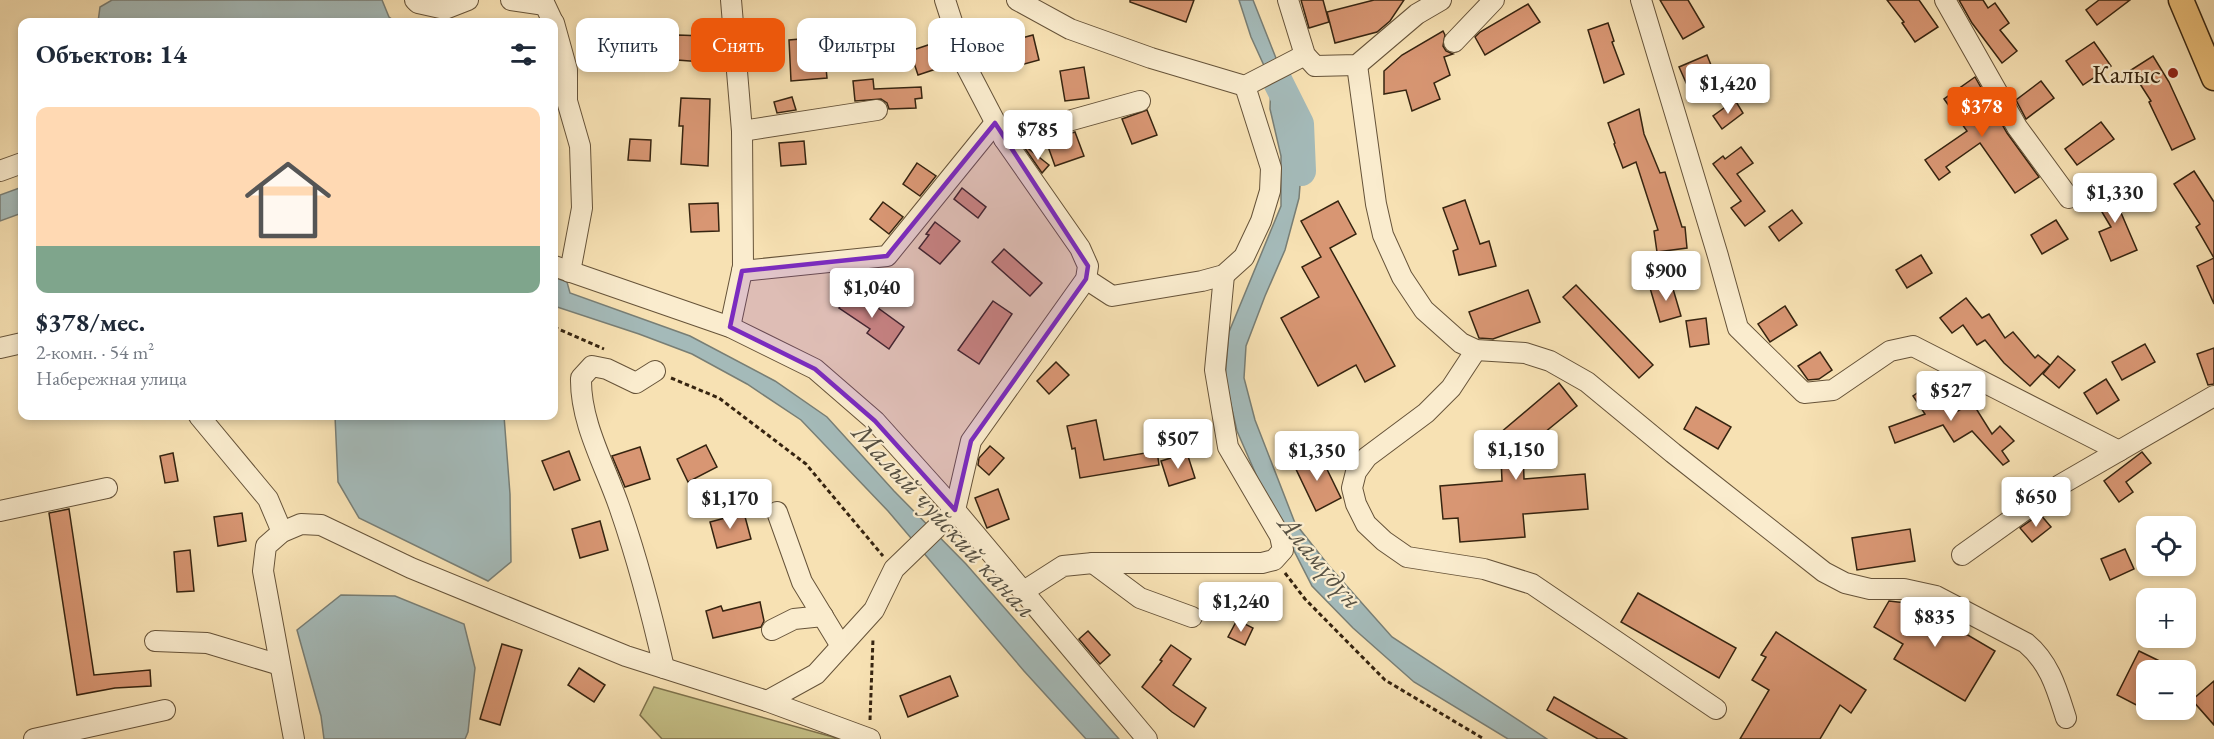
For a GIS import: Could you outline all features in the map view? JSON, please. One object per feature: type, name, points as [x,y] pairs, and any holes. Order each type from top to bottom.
[{"type":"main road","points":[[2181,0],[2214,78]]},
{"type":"street","points":[[416,0],[418,3],[445,9],[468,0]]},
{"type":"street","points":[[511,0],[545,5],[552,18]]},
{"type":"street","points":[[730,327],[742,271],[742,131],[731,0]]},
{"type":"street","points":[[767,701],[816,674],[874,610],[899,564],[948,516],[970,441],[1086,279],[1088,266],[1080,248],[1000,131],[967,68],[945,0]]},
{"type":"street","points":[[1017,0],[1070,28],[1151,58],[1248,84],[1305,55]]},
{"type":"street","points":[[1288,0],[1305,55],[1315,66],[1357,65],[1417,14],[1441,0]]},
{"type":"street","points":[[1454,42],[1494,0]]},
{"type":"street","points":[[1641,0],[1738,328],[1804,393],[1833,390],[1890,351],[1913,346],[2119,451]]},
{"type":"street","points":[[1945,0],[2017,127],[2069,198]]},
{"type":"street","points":[[558,37],[567,70],[567,101],[580,146],[582,208],[562,269],[730,327],[816,369],[876,421],[948,516],[1024,591],[1147,739]]},
{"type":"street","points":[[1357,65],[1376,204],[1383,235],[1402,278],[1424,310],[1461,344],[1476,350],[1550,360],[1587,382],[1824,572],[1845,583],[1870,589],[1904,589],[1936,596],[2026,644],[2038,653],[2052,676],[2066,718]]},
{"type":"street","points":[[1086,279],[1112,296],[1202,281],[1224,275],[1244,256],[1261,221],[1270,191],[1271,168],[1248,84]]},
{"type":"street","points":[[742,271],[887,256],[1000,131],[1140,101]]},
{"type":"street","points":[[742,131],[877,110]]},
{"type":"street","points":[[0,171],[18,165]]},
{"type":"street","points":[[1024,591],[1063,566],[1093,562],[1263,563],[1274,560],[1283,550],[1280,536],[1228,447],[1215,370],[1224,275]]},
{"type":"street","points":[[0,348],[18,344]]},
{"type":"street","points":[[1476,350],[1451,388],[1425,413],[1367,457],[1356,472],[1352,488],[1356,504],[1366,524],[1384,541],[1407,557],[1484,569],[1532,584],[1716,709]]},
{"type":"street","points":[[655,371],[636,382],[607,369],[592,366],[581,378],[581,394],[594,441],[620,509],[642,578],[664,668]]},
{"type":"street","points":[[1962,555],[2060,485],[2214,396]]},
{"type":"street","points":[[202,420],[268,498],[282,532]]},
{"type":"street","points":[[0,511],[106,489]]},
{"type":"street","points":[[777,512],[802,582],[841,646]]},
{"type":"street","points":[[294,739],[263,571],[266,546],[282,532],[301,524],[321,525],[411,568],[626,656],[767,701],[870,739]]},
{"type":"street","points":[[1093,562],[1140,598],[1192,617]]},
{"type":"street","points":[[772,630],[794,619],[823,616]]},
{"type":"street","points":[[155,641],[207,643],[280,665]]},
{"type":"street","points":[[34,739],[165,710]]},
{"type":"path","points":[[558,329],[604,349]]},
{"type":"path","points":[[655,371],[719,398],[806,464],[899,564]]},
{"type":"path","points":[[1274,560],[1305,599],[1385,680],[1484,739]]},
{"type":"path","points":[[870,739],[874,610]]},
{"type":"highlighted area","points":[[995,123],[1088,266],[1086,279],[971,441],[955,510],[875,421],[815,369],[730,327],[742,271],[887,256]]},
{"type":"shaded area","points":[[654,687],[840,739],[662,739],[640,715]]},
{"type":"water","points":[[112,0],[382,0],[390,18],[99,18],[100,7]]},
{"type":"water","points":[[1239,0],[1253,0],[1287,86],[1303,147],[1299,198],[1285,250],[1246,346],[1244,378],[1255,420],[1295,523],[1329,566],[1392,637],[1547,739],[1508,739],[1414,682],[1353,628],[1312,586],[1261,486],[1237,431],[1225,379],[1229,332],[1281,206],[1281,156],[1270,109],[1271,81],[1251,37]]},
{"type":"water","points":[[18,188],[18,214],[0,221],[0,195]]},
{"type":"water","points":[[558,279],[567,282],[570,293],[690,336],[775,381],[827,417],[894,491],[966,564],[1119,739],[1086,739],[1024,671],[888,511],[801,420],[747,384],[692,354],[558,307]]},
{"type":"water","points":[[335,420],[504,420],[510,494],[511,562],[488,581],[359,518],[338,482]]},
{"type":"water","points":[[341,595],[395,596],[464,624],[475,668],[468,732],[465,739],[324,739],[321,716],[297,630]]},
{"type":"building","points":[[1130,0],[1194,0],[1186,22],[1130,2]]},
{"type":"building","points":[[1301,0],[1323,0],[1329,22],[1309,28]]},
{"type":"building","points":[[1374,0],[1404,0],[1390,21],[1377,32],[1335,43],[1327,12]]},
{"type":"building","points":[[1660,0],[1688,0],[1704,27],[1683,39]]},
{"type":"building","points":[[1887,0],[1919,0],[1938,27],[1915,42],[1902,23],[1904,22]]},
{"type":"building","points":[[1959,0],[1983,0],[1988,8],[1995,3],[2009,23],[2000,30],[2017,51],[2002,63],[1972,23]]},
{"type":"building","points":[[2099,0],[2130,0],[2097,25],[2086,10]]},
{"type":"building","points":[[1528,4],[1540,22],[1485,55],[1475,37]]},
{"type":"building","points":[[1608,23],[1614,41],[1612,42],[1624,74],[1604,83],[1588,30]]},
{"type":"building","points":[[1443,31],[1445,35],[1443,46],[1446,51],[1453,54],[1444,57],[1450,75],[1434,83],[1440,99],[1412,111],[1406,90],[1384,94],[1384,71],[1402,55]]},
{"type":"building","points":[[679,35],[691,36],[691,61],[679,60]]},
{"type":"building","points":[[1033,35],[1039,60],[1025,64],[1025,37]]},
{"type":"building","points":[[797,39],[797,72],[826,72],[827,78],[791,81],[789,40]]},
{"type":"building","points":[[2094,42],[2111,66],[2083,85],[2066,61]]},
{"type":"building","points":[[928,45],[928,72],[918,75],[916,69],[916,49]]},
{"type":"building","points":[[1707,55],[1715,75],[1688,87],[1679,67]]},
{"type":"building","points":[[2153,56],[2169,82],[2195,139],[2172,150],[2149,102],[2151,101],[2131,70]]},
{"type":"building","points":[[1084,67],[1089,98],[1065,101],[1060,71]]},
{"type":"building","points":[[1975,77],[2007,133],[2039,177],[2015,193],[1980,143],[1946,167],[1950,172],[1939,180],[1925,160],[1967,131],[1944,99]]},
{"type":"building","points":[[873,79],[874,89],[921,87],[922,98],[915,99],[916,108],[889,109],[887,103],[881,99],[855,101],[853,81]]},
{"type":"building","points":[[2041,81],[2054,98],[2026,119],[2016,100]]},
{"type":"building","points":[[792,97],[796,110],[777,113],[774,102]]},
{"type":"building","points":[[681,98],[710,99],[708,166],[681,164],[683,126],[679,126]]},
{"type":"building","points":[[1735,100],[1743,113],[1722,129],[1713,116]]},
{"type":"building","points":[[1639,109],[1644,134],[1660,173],[1665,172],[1682,227],[1685,227],[1687,248],[1657,252],[1654,231],[1658,230],[1636,162],[1623,168],[1614,144],[1608,123]]},
{"type":"building","points":[[1147,110],[1157,135],[1132,144],[1122,119]]},
{"type":"building","points":[[2101,122],[2114,139],[2077,165],[2065,149]]},
{"type":"building","points":[[1075,132],[1084,156],[1055,166],[1046,141]]},
{"type":"building","points":[[630,139],[651,140],[650,161],[628,160]]},
{"type":"building","points":[[804,141],[806,164],[781,166],[779,143]]},
{"type":"building","points":[[1024,147],[1049,165],[1042,173]]},
{"type":"building","points":[[1741,147],[1753,163],[1737,174],[1765,211],[1745,226],[1731,208],[1741,201],[1713,164],[1723,156],[1725,159]]},
{"type":"building","points":[[917,163],[936,176],[920,196],[903,184]]},
{"type":"building","points":[[2194,171],[2214,202],[2214,258],[2196,227],[2200,224],[2174,184]]},
{"type":"building","points":[[2117,184],[2128,202],[2119,208],[2137,250],[2111,261],[2099,232],[2111,227],[2093,197]]},
{"type":"building","points":[[962,188],[986,207],[978,218],[954,199]]},
{"type":"building","points":[[1465,200],[1480,244],[1489,241],[1496,266],[1459,275],[1453,251],[1458,249],[1443,208]]},
{"type":"building","points":[[1338,201],[1356,234],[1330,248],[1395,366],[1365,382],[1356,365],[1318,386],[1281,318],[1319,297],[1302,267],[1321,257],[1301,221]]},
{"type":"building","points":[[883,202],[903,217],[889,234],[870,219]]},
{"type":"building","points":[[718,203],[719,231],[691,232],[689,204]]},
{"type":"building","points":[[1792,210],[1802,223],[1779,241],[1769,227]]},
{"type":"building","points":[[2056,220],[2068,239],[2042,254],[2031,235]]},
{"type":"building","points":[[935,222],[960,241],[940,264],[919,248]]},
{"type":"building","points":[[1004,249],[1042,283],[1030,296],[992,262]]},
{"type":"building","points":[[1921,255],[1932,273],[1907,288],[1896,270]]},
{"type":"building","points":[[2214,258],[2214,304],[2197,266]]},
{"type":"building","points":[[1671,282],[1681,316],[1660,322],[1650,288]]},
{"type":"building","points":[[1576,285],[1653,365],[1639,378],[1563,297]]},
{"type":"building","points":[[852,289],[904,327],[889,349],[867,333],[870,329],[839,308]]},
{"type":"building","points":[[1528,290],[1540,322],[1493,339],[1479,338],[1469,312]]},
{"type":"building","points":[[1966,298],[1982,318],[1989,314],[2005,338],[2013,332],[2035,358],[2038,355],[2050,365],[2030,386],[2004,363],[1985,340],[1977,345],[1963,325],[1952,333],[1940,318]]},
{"type":"building","points":[[993,301],[1012,314],[979,364],[958,350]]},
{"type":"building","points":[[1785,306],[1797,325],[1770,342],[1758,324]]},
{"type":"building","points":[[1706,318],[1709,344],[1690,347],[1686,321]]},
{"type":"building","points":[[2145,344],[2155,362],[2122,380],[2112,362]]},
{"type":"building","points":[[2214,348],[2214,384],[2208,385],[2197,354]]},
{"type":"building","points":[[1820,352],[1832,370],[1819,379],[1808,380],[1798,366]]},
{"type":"building","points":[[2058,356],[2075,370],[2059,388],[2043,374]]},
{"type":"building","points":[[1056,362],[1069,375],[1049,394],[1037,381]]},
{"type":"building","points":[[2106,379],[2119,400],[2097,414],[2084,393]]},
{"type":"building","points":[[1936,380],[1958,411],[1972,402],[1992,434],[2000,426],[2014,441],[2002,451],[2009,461],[2003,465],[1972,431],[1954,442],[1943,425],[1895,443],[1889,427],[1925,414],[1913,396]]},
{"type":"building","points":[[1559,383],[1577,406],[1523,450],[1524,479],[1585,474],[1588,509],[1523,514],[1525,537],[1460,542],[1458,518],[1443,519],[1440,486],[1502,481],[1500,433]]},
{"type":"building","points":[[1696,407],[1731,427],[1718,449],[1684,429]]},
{"type":"building","points":[[1096,420],[1104,460],[1157,451],[1159,465],[1080,478],[1075,448],[1072,449],[1067,426]]},
{"type":"building","points":[[706,445],[717,467],[688,482],[677,459]]},
{"type":"building","points":[[990,446],[1004,458],[989,475],[978,465],[979,458]]},
{"type":"building","points":[[640,447],[650,479],[625,487],[612,456]]},
{"type":"building","points":[[569,451],[580,480],[554,490],[542,461]]},
{"type":"building","points":[[2142,452],[2151,463],[2126,482],[2133,492],[2119,502],[2104,481]]},
{"type":"building","points":[[173,453],[178,481],[165,483],[160,456]]},
{"type":"building","points":[[1187,453],[1195,478],[1169,486],[1161,461]]},
{"type":"building","points":[[1319,453],[1341,498],[1316,511],[1294,465]]},
{"type":"building","points":[[998,489],[1009,519],[987,528],[975,498]]},
{"type":"building","points":[[69,509],[94,675],[150,670],[151,686],[115,688],[77,695],[49,513]]},
{"type":"building","points":[[242,513],[246,541],[218,546],[214,517]]},
{"type":"building","points":[[744,513],[751,539],[717,548],[710,522]]},
{"type":"building","points":[[2040,514],[2051,527],[2032,542],[2020,528]]},
{"type":"building","points":[[600,521],[608,550],[580,558],[572,529]]},
{"type":"building","points":[[1910,529],[1915,561],[1857,570],[1852,538]]},
{"type":"building","points":[[2125,549],[2134,569],[2110,580],[2101,559]]},
{"type":"building","points":[[190,550],[194,591],[177,592],[174,552]]},
{"type":"building","points":[[1638,593],[1736,648],[1719,678],[1621,622]]},
{"type":"building","points":[[1889,601],[1915,604],[1995,651],[1965,701],[1894,659],[1903,644],[1874,627]]},
{"type":"building","points":[[760,602],[764,621],[761,627],[713,638],[706,611],[721,606],[723,611]]},
{"type":"building","points":[[1237,620],[1253,628],[1245,645],[1228,637]]},
{"type":"building","points":[[1088,631],[1110,655],[1100,664],[1079,639]]},
{"type":"building","points":[[1776,632],[1866,690],[1851,713],[1840,705],[1820,739],[1740,739],[1769,690],[1752,680],[1766,657],[1761,655]]},
{"type":"building","points":[[502,644],[522,650],[500,725],[480,719]]},
{"type":"building","points":[[1171,645],[1191,659],[1173,685],[1206,708],[1194,727],[1142,687]]},
{"type":"building","points":[[2139,651],[2157,660],[2136,660],[2136,705],[2117,695]]},
{"type":"building","points":[[579,668],[605,685],[594,702],[568,685]]},
{"type":"building","points":[[950,676],[958,696],[908,717],[900,696]]},
{"type":"building","points":[[2214,681],[2214,725],[2196,705],[2196,697]]},
{"type":"building","points":[[1554,697],[1627,739],[1598,739],[1547,710]]},
{"type":"waterway","name":"Аламүдүн","points":[[1277,80],[1299,124],[1301,171]]},
{"type":"place","name":"Калыс","points":[[2173,73]]},
{"type":"water label","name":"Малый чуйский канал","points":[[945,520]]}]
